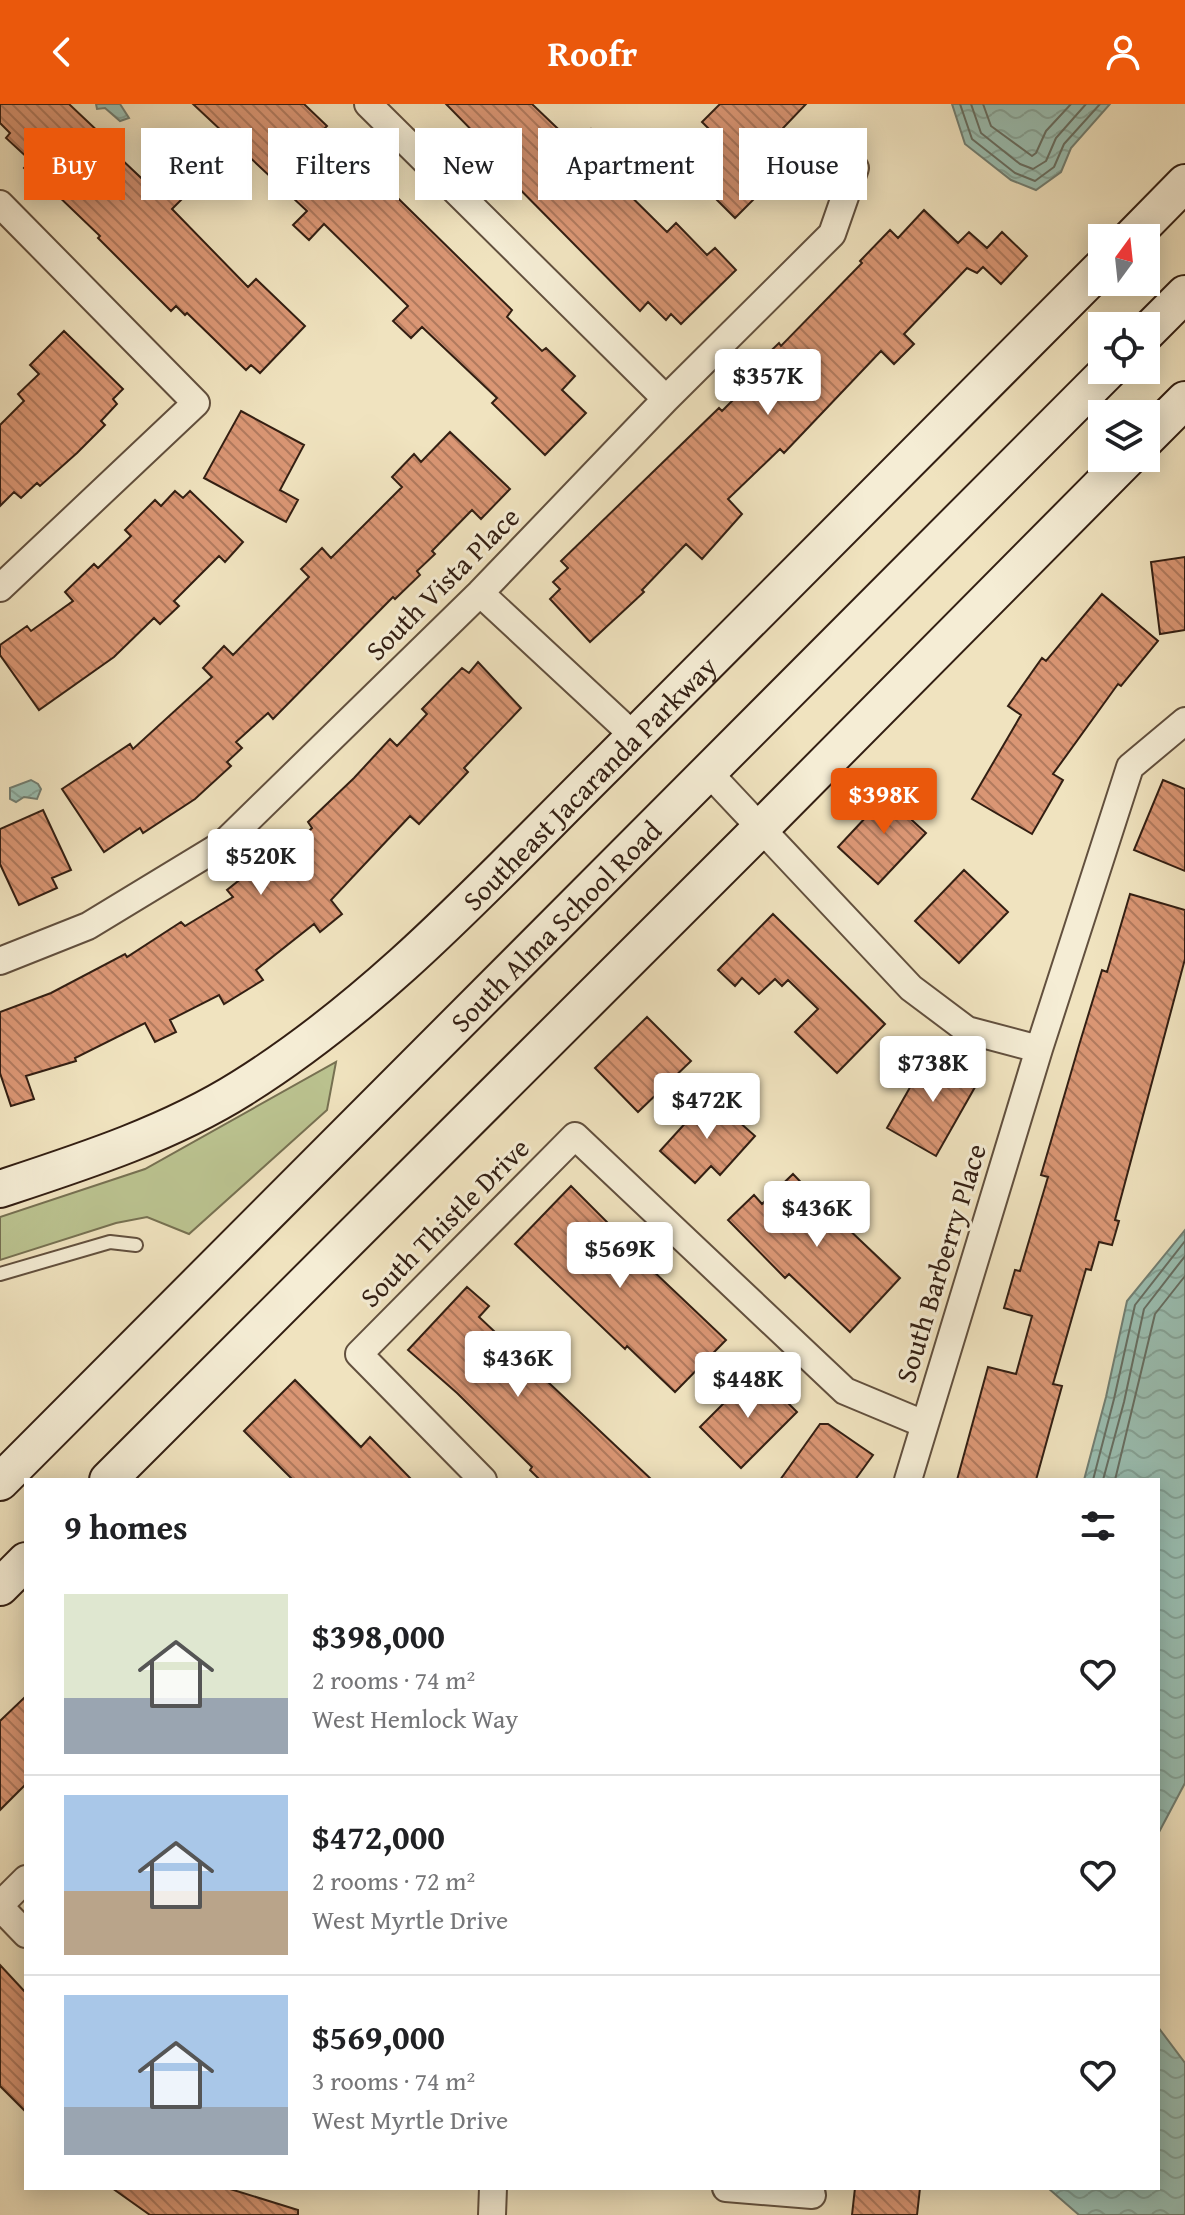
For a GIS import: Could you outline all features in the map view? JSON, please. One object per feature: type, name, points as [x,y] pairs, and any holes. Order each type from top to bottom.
[{"type":"main road","points":[[1145,224],[1185,183]]},
{"type":"main road","name":"Southeast Jacaranda Parkway","points":[[0,1189],[117,1148],[189,1117],[241,1089],[332,1024],[405,965],[1088,281]]},
{"type":"main road","points":[[1160,319],[1185,294]]},
{"type":"main road","name":"South Alma School Road","points":[[0,1482],[1095,384]]},
{"type":"main road","points":[[1160,425],[1185,400]]},
{"type":"main road","points":[[110,1478],[1114,472]]},
{"type":"main road","points":[[0,1587],[24,1563]]},
{"type":"street","points":[[368,104],[666,399]]},
{"type":"street","name":"South Vista Place","points":[[0,961],[88,926],[223,844],[480,593],[666,399],[832,234],[844,200]]},
{"type":"street","points":[[0,204],[196,403],[0,588]]},
{"type":"street","points":[[480,593],[634,736]]},
{"type":"street","name":"South Barberry Place","points":[[909,1478],[1039,1049],[1130,767],[1185,721]]},
{"type":"street","points":[[708,772],[911,988],[967,1030],[1039,1049]]},
{"type":"street","name":"South Thistle Drive","points":[[481,1478],[359,1354],[575,1136],[845,1391],[924,1424]]},
{"type":"street","points":[[24,1881],[0,1906],[24,1932]]},
{"type":"street","points":[[492,2215],[493,2190]]},
{"type":"street","points":[[742,2190],[812,2199]]},
{"type":"lane","points":[[0,1274],[110,1242],[136,1245]]},
{"type":"green space","points":[[336,1062],[327,1110],[189,1234],[147,1217],[116,1223],[0,1260],[0,1217],[145,1169]]},
{"type":"water","points":[[96,104],[120,104],[129,118],[120,121],[105,108],[97,109]]},
{"type":"water","points":[[952,104],[1110,104],[1071,148],[1061,172],[1036,190],[1011,180],[965,144]]},
{"type":"water","points":[[31,780],[41,789],[37,799],[24,797],[16,802],[10,799],[10,788]]},
{"type":"water","points":[[1185,1230],[1185,1783],[1160,1830],[1160,1478],[1085,1478],[1127,1301]]},
{"type":"water","points":[[1160,2030],[1185,2063],[1185,2215],[1079,2215],[1050,2190],[1160,2190]]},
{"type":"building","points":[[0,104],[69,104],[94,128],[24,128],[24,155],[6,138],[10,133],[0,123]]},
{"type":"building","points":[[193,104],[304,104],[327,126],[268,128],[268,174],[252,159],[252,128],[219,128]]},
{"type":"building","points":[[446,104],[532,104],[557,128],[538,128],[538,200],[635,200],[667,232],[676,223],[707,255],[715,248],[736,270],[681,324],[671,314],[666,320],[648,302],[640,311],[522,191],[522,128],[470,128]]},
{"type":"building","points":[[720,104],[806,104],[783,128],[739,128],[739,200],[753,200],[735,218],[717,200],[723,200],[723,128],[708,128],[702,122]]},
{"type":"building","points":[[125,163],[141,178],[141,200],[181,200],[172,209],[248,287],[256,279],[305,326],[260,373],[251,365],[246,370],[187,313],[185,315],[176,306],[171,311],[98,238],[100,236],[62,200],[125,200]]},
{"type":"building","points":[[399,199],[512,310],[507,317],[542,351],[546,348],[575,376],[562,390],[586,413],[545,455],[492,403],[497,398],[422,327],[411,338],[393,321],[408,306],[324,224],[309,240],[293,225],[307,211],[295,200]]},
{"type":"building","points":[[924,210],[958,243],[969,232],[987,248],[1002,232],[1027,256],[1001,284],[983,267],[977,273],[967,268],[904,334],[914,344],[894,364],[881,351],[784,453],[780,449],[728,499],[742,514],[702,559],[686,544],[642,590],[644,592],[590,642],[550,599],[560,589],[553,582],[568,568],[561,561],[719,408],[722,411],[757,376],[751,370],[779,343],[781,346],[890,230],[898,238]]},
{"type":"building","points":[[64,331],[123,389],[113,399],[117,404],[101,421],[105,425],[77,453],[40,486],[37,483],[21,498],[14,492],[0,506],[0,425],[24,401],[18,394],[39,374],[30,365]]},
{"type":"building","points":[[241,411],[304,445],[280,490],[298,500],[286,522],[204,478]]},
{"type":"building","points":[[450,432],[510,489],[481,519],[472,510],[432,551],[435,554],[417,571],[420,575],[395,599],[393,597],[273,719],[268,713],[236,742],[242,748],[227,762],[231,766],[195,799],[143,833],[140,828],[104,852],[62,789],[130,744],[133,749],[212,677],[203,668],[224,646],[233,655],[309,577],[301,569],[322,548],[331,558],[402,487],[392,477],[414,454],[421,462]]},
{"type":"building","points":[[175,491],[183,498],[190,491],[243,542],[225,562],[219,556],[174,601],[179,606],[160,624],[154,618],[114,657],[39,710],[0,655],[0,645],[27,626],[31,631],[73,601],[65,592],[94,564],[98,568],[131,536],[125,530],[155,500],[161,506]]},
{"type":"building","points":[[1185,557],[1185,630],[1160,634],[1151,562]]},
{"type":"building","points":[[1102,594],[1158,641],[1121,686],[1118,684],[1053,774],[1063,780],[1032,834],[972,799],[1021,715],[1008,706],[1042,658],[1046,661]]},
{"type":"building","points":[[478,662],[521,708],[464,768],[468,772],[419,824],[410,816],[331,900],[342,914],[320,932],[314,924],[256,970],[263,980],[224,1004],[219,995],[170,1020],[176,1032],[155,1042],[145,1023],[75,1058],[76,1061],[26,1076],[34,1099],[11,1106],[0,1073],[0,1012],[51,993],[125,954],[127,957],[181,922],[185,926],[233,897],[227,890],[257,866],[260,870],[279,855],[281,857],[312,828],[308,822],[390,739],[397,746],[427,714],[422,709],[462,668],[469,673]]},
{"type":"building","points":[[1163,780],[1185,789],[1185,871],[1134,850]]},
{"type":"building","points":[[897,784],[914,799],[903,812],[926,833],[878,884],[838,847]]},
{"type":"building","points":[[43,810],[71,870],[52,878],[57,888],[19,905],[0,864],[0,829]]},
{"type":"building","points":[[964,870],[1008,912],[959,963],[915,921]]},
{"type":"building","points":[[1130,894],[1185,910],[1185,959],[1115,1220],[1119,1221],[1112,1245],[1099,1242],[1091,1270],[1086,1269],[1053,1384],[1062,1386],[1037,1478],[958,1478],[988,1367],[1016,1374],[1032,1316],[1004,1308],[1015,1270],[1020,1271],[1048,1177],[1041,1175],[1102,970],[1107,972]]},
{"type":"building","points":[[773,914],[885,1024],[837,1073],[795,1032],[818,1009],[788,980],[782,986],[775,979],[759,994],[742,978],[735,986],[718,970]]},
{"type":"building","points":[[647,1017],[691,1061],[638,1112],[595,1068]]},
{"type":"building","points":[[930,1052],[979,1080],[936,1156],[887,1128]]},
{"type":"building","points":[[710,1096],[755,1136],[720,1175],[711,1166],[695,1183],[660,1151]]},
{"type":"building","points":[[793,1174],[816,1198],[830,1186],[855,1211],[842,1223],[900,1278],[850,1332],[789,1274],[785,1278],[728,1220],[754,1195],[762,1204]]},
{"type":"building","points":[[571,1186],[615,1230],[612,1232],[726,1340],[675,1392],[515,1244]]},
{"type":"building","points":[[467,1287],[489,1306],[479,1317],[650,1478],[538,1478],[530,1470],[532,1467],[457,1393],[408,1350]]},
{"type":"building","points":[[756,1371],[797,1412],[741,1468],[700,1427]]},
{"type":"building","points":[[295,1380],[361,1447],[370,1437],[410,1478],[291,1478],[244,1431]]},
{"type":"building","points":[[820,1424],[828,1424],[873,1455],[856,1478],[781,1478]]},
{"type":"building","points":[[24,1698],[24,1786],[0,1810],[0,1721]]},
{"type":"building","points":[[0,1965],[24,1991],[24,2110],[0,2086]]},
{"type":"building","points":[[115,2190],[233,2190],[298,2210],[298,2215],[150,2215]]},
{"type":"building","points":[[855,2190],[920,2190],[917,2215],[852,2215]]}]
